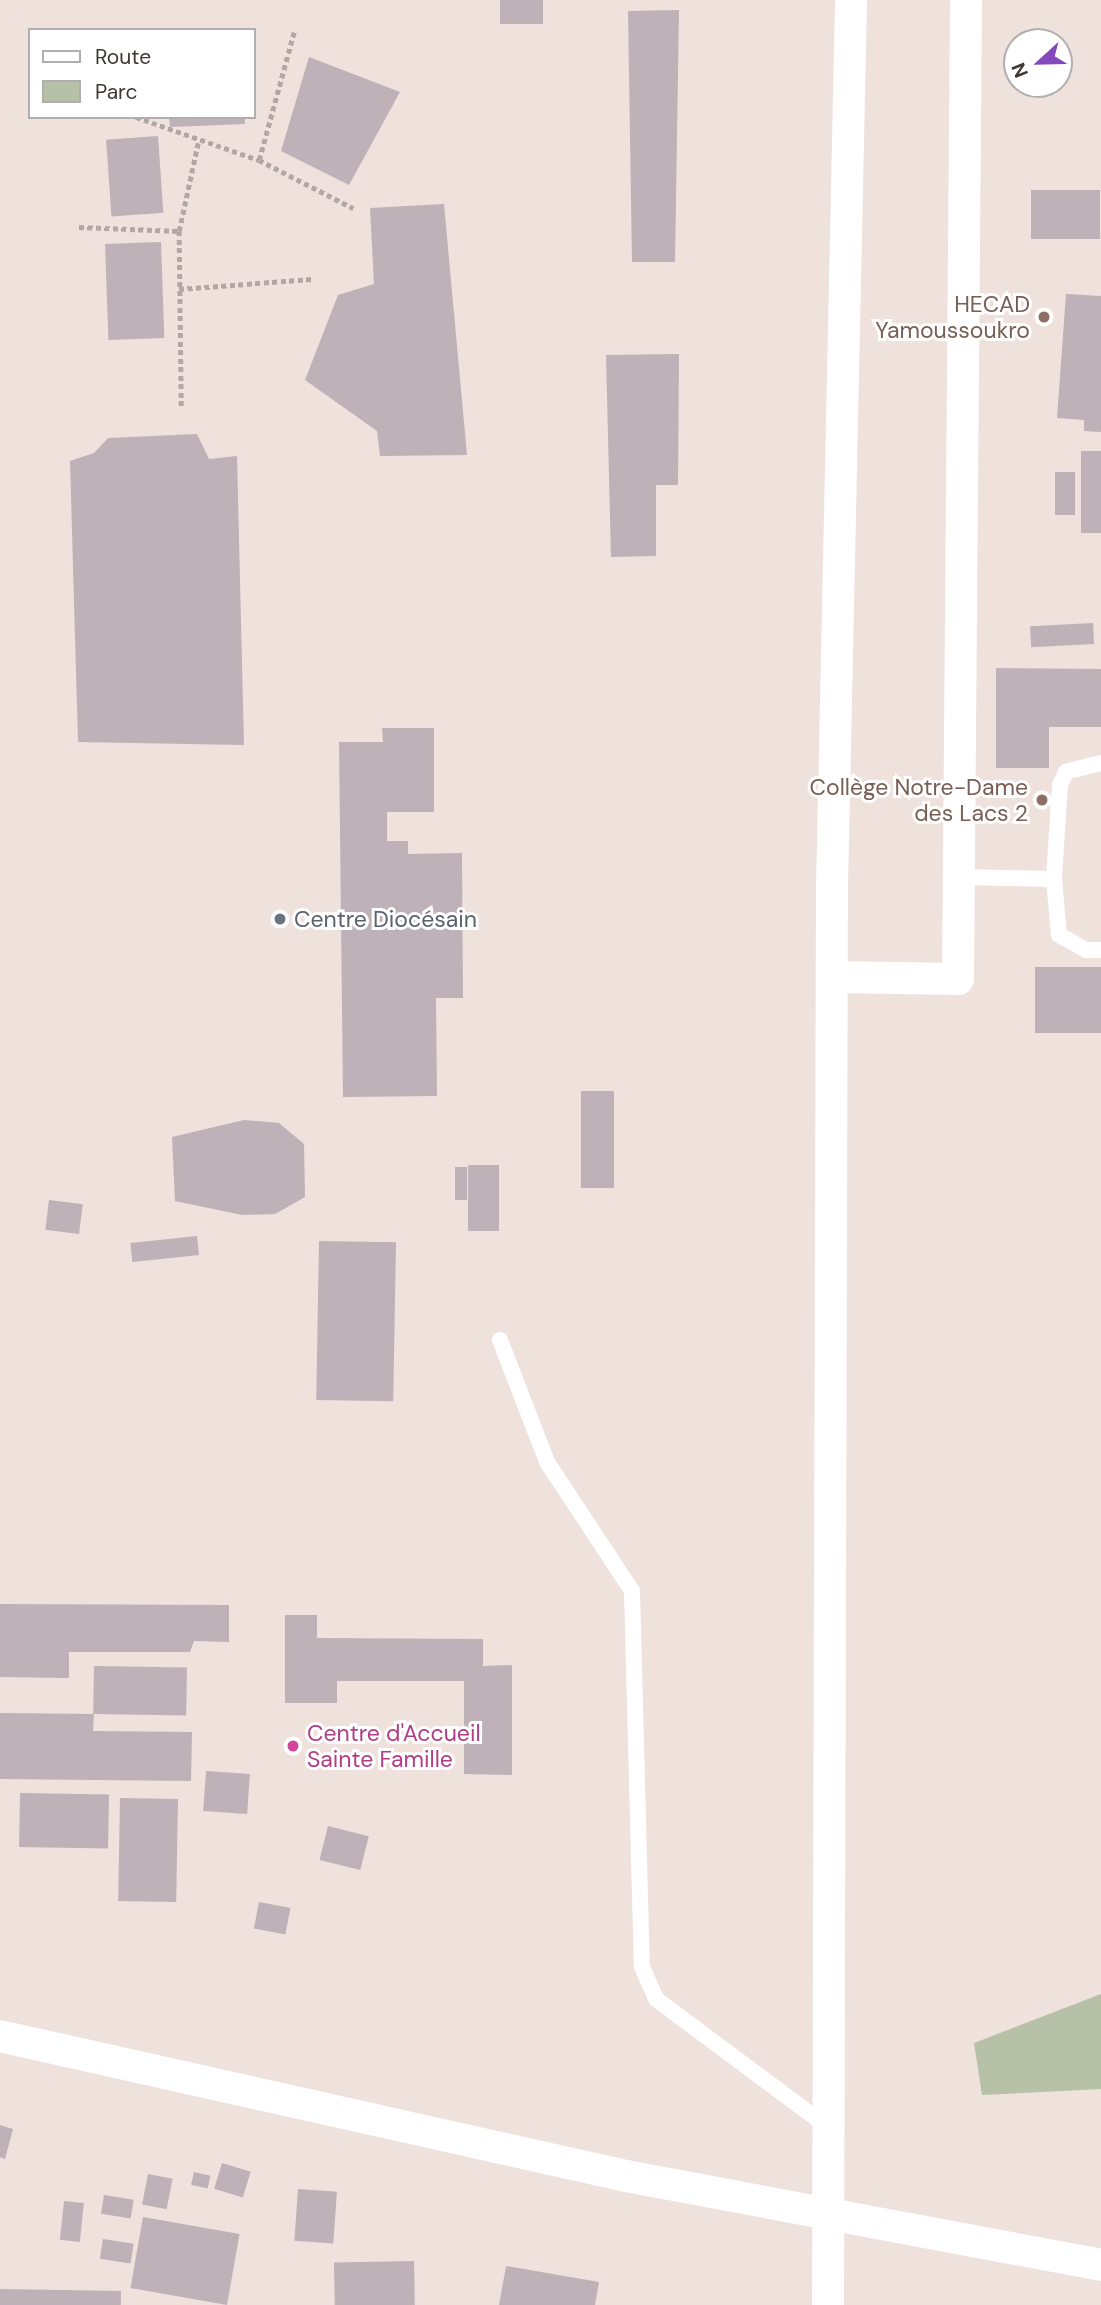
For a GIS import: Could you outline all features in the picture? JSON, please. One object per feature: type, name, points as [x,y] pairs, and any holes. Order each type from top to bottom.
[{"type":"street","points":[[828,2305],[834,977],[851,0]]},
{"type":"street","points":[[834,977],[958,979],[966,0]]},
{"type":"street","points":[[0,2036],[829,2216],[1101,2265]]},
{"type":"lane","points":[[1101,763],[1066,772],[1060,785],[1054,879],[1059,935],[1086,950],[1101,950]]},
{"type":"lane","points":[[958,877],[1054,879]]},
{"type":"lane","points":[[500,1340],[547,1462],[632,1591],[642,1967],[656,1999],[828,2127]]},
{"type":"path","points":[[260,160],[294,32]]},
{"type":"path","points":[[141,119],[198,143],[260,160],[353,208]]},
{"type":"path","points":[[181,406],[179,231],[198,143]]},
{"type":"path","points":[[79,227],[179,231]]},
{"type":"path","points":[[178,289],[312,279]]},
{"type":"green space","points":[[1101,1994],[1101,2089],[982,2095],[974,2043]]},
{"type":"building","points":[[500,0],[543,0],[543,24],[500,24]]},
{"type":"building","points":[[679,10],[675,262],[632,262],[628,11]]},
{"type":"building","points":[[309,57],[400,92],[349,185],[281,151]]},
{"type":"building","points":[[169,119],[245,119],[245,124],[170,127]]},
{"type":"building","points":[[158,136],[163,213],[111,216],[106,140]]},
{"type":"building","points":[[1031,190],[1100,190],[1100,239],[1031,239]]},
{"type":"building","points":[[444,204],[467,455],[380,456],[377,431],[305,380],[338,295],[374,284],[370,208]]},
{"type":"building","points":[[161,242],[164,338],[108,340],[105,244]]},
{"type":"building","points":[[1066,294],[1101,296],[1101,432],[1084,431],[1084,420],[1057,418]]},
{"type":"building","points":[[679,354],[678,485],[656,485],[656,556],[611,557],[606,355]]},
{"type":"building","points":[[197,434],[209,459],[237,456],[244,745],[78,742],[70,461],[94,453],[108,438]]},
{"type":"building","points":[[1081,451],[1101,451],[1101,533],[1081,533]]},
{"type":"building","points":[[1055,472],[1075,472],[1075,515],[1055,515]]},
{"type":"building","points":[[1093,623],[1094,644],[1031,647],[1030,626]]},
{"type":"building","points":[[996,668],[1101,669],[1101,727],[1049,727],[1049,768],[996,768]]},
{"type":"building","points":[[382,728],[434,728],[434,812],[387,812],[387,841],[408,841],[408,854],[462,853],[463,998],[436,998],[437,1096],[343,1097],[339,742],[383,742]]},
{"type":"building","points":[[1035,967],[1101,967],[1101,1033],[1035,1033]]},
{"type":"building","points":[[581,1091],[614,1091],[614,1188],[581,1188]]},
{"type":"building","points":[[244,1120],[279,1123],[304,1144],[305,1197],[275,1214],[242,1215],[175,1201],[172,1137]]},
{"type":"building","points":[[468,1165],[499,1165],[499,1231],[468,1231]]},
{"type":"building","points":[[455,1167],[467,1167],[467,1200],[455,1200]]},
{"type":"building","points":[[49,1200],[83,1204],[79,1234],[45,1230]]},
{"type":"building","points":[[197,1236],[199,1255],[132,1262],[130,1243]]},
{"type":"building","points":[[319,1241],[396,1242],[393,1401],[316,1400]]},
{"type":"building","points":[[0,1604],[229,1605],[229,1642],[194,1641],[190,1652],[69,1652],[69,1678],[0,1677]]},
{"type":"building","points":[[285,1615],[317,1615],[317,1638],[483,1639],[483,1666],[512,1665],[512,1775],[464,1774],[464,1681],[337,1681],[337,1703],[285,1703]]},
{"type":"building","points":[[94,1666],[187,1668],[186,1716],[93,1714]]},
{"type":"building","points":[[0,1713],[94,1714],[93,1731],[192,1732],[191,1781],[0,1779]]},
{"type":"building","points":[[206,1771],[250,1774],[247,1814],[203,1811]]},
{"type":"building","points":[[20,1793],[109,1795],[108,1849],[19,1847]]},
{"type":"building","points":[[120,1798],[178,1799],[176,1902],[118,1901]]},
{"type":"building","points":[[328,1826],[369,1836],[360,1870],[320,1860]]},
{"type":"building","points":[[259,1902],[290,1908],[285,1935],[254,1929]]},
{"type":"building","points":[[0,2125],[13,2129],[5,2159],[0,2157]]},
{"type":"building","points":[[222,2163],[251,2172],[243,2198],[214,2189]]},
{"type":"building","points":[[194,2172],[211,2176],[208,2188],[191,2185]]},
{"type":"building","points":[[148,2174],[173,2179],[167,2209],[142,2204]]},
{"type":"building","points":[[298,2189],[337,2192],[333,2244],[294,2241]]},
{"type":"building","points":[[104,2195],[134,2200],[131,2218],[101,2214]]},
{"type":"building","points":[[64,2201],[84,2203],[80,2242],[60,2240]]},
{"type":"building","points":[[143,2217],[240,2234],[227,2305],[130,2288]]},
{"type":"building","points":[[103,2239],[134,2244],[130,2264],[100,2259]]},
{"type":"building","points":[[414,2261],[415,2305],[335,2305],[334,2262]]},
{"type":"building","points":[[506,2266],[599,2282],[595,2305],[499,2305]]},
{"type":"building","points":[[0,2289],[121,2291],[121,2305],[0,2305]]},
{"type":"place","name":"HECAD Yamoussoukro","points":[[1044,317]]},
{"type":"place","name":"Collège Notre-Dame des Lacs 2","points":[[1042,800]]},
{"type":"place","name":"Centre Diocésain","points":[[280,919]]},
{"type":"place","name":"Centre d'Accueil Sainte Famille","points":[[293,1746]]}]
